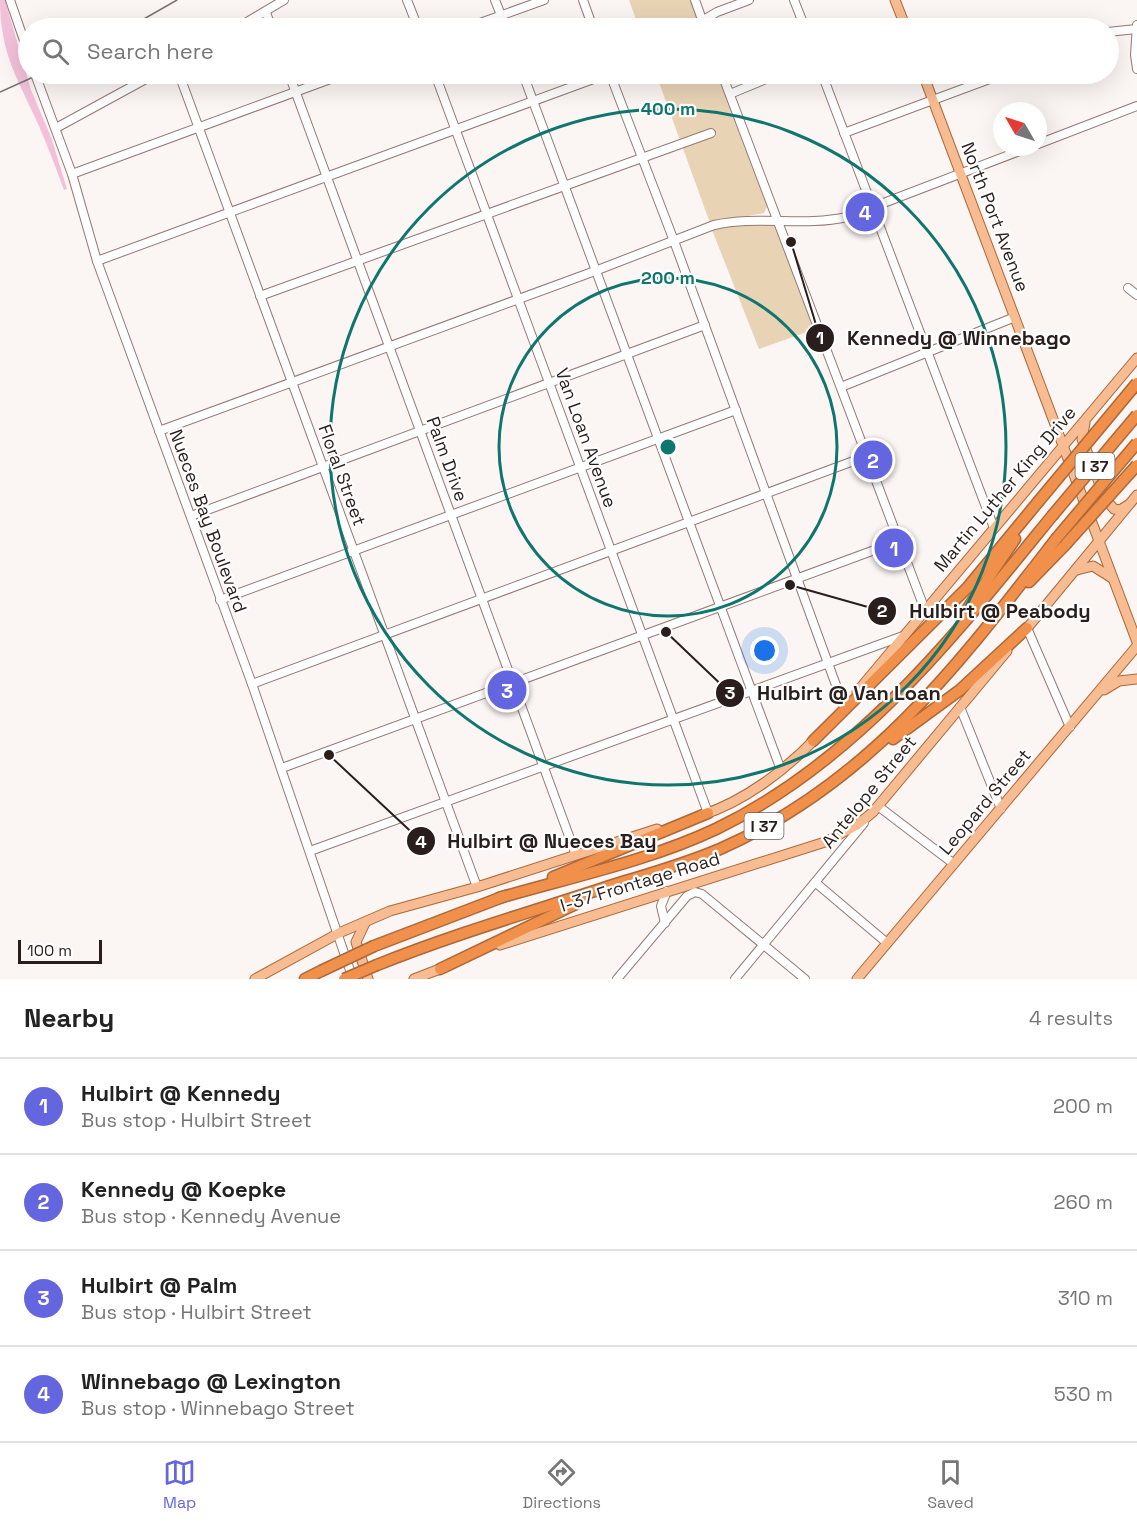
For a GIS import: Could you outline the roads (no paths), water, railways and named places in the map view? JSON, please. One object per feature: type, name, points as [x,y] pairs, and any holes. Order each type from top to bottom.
[{"type":"highway","points":[[813,741],[968,587],[1137,383]]},
{"type":"highway","name":"I 37","points":[[305,979],[374,946],[500,898],[673,846],[715,829],[769,800],[842,747],[880,713],[944,643],[1137,415]]},
{"type":"highway","name":"I 37","points":[[344,979],[438,940],[659,872],[722,848],[845,776],[913,711],[990,624],[1061,541],[1137,443]]},
{"type":"highway","points":[[1061,541],[1137,465]]},
{"type":"highway","points":[[944,643],[1038,502]]},
{"type":"highway","points":[[845,776],[960,690],[1027,628]]},
{"type":"highway","points":[[500,898],[708,813]]},
{"type":"highway","points":[[440,969],[566,908],[659,872]]},
{"type":"main road","points":[[895,0],[899,18]]},
{"type":"main road","name":"North Port Avenue","points":[[927,84],[1137,644]]},
{"type":"main road","name":"Martin Luther King Drive","points":[[339,933],[390,911],[477,887],[708,813],[733,801],[781,770],[813,741],[844,707],[1137,358]]},
{"type":"main road","points":[[1089,416],[1082,432],[1082,439],[1106,500],[1114,509],[1130,504]]},
{"type":"main road","name":"Antelope Street","points":[[875,809],[1137,495]]},
{"type":"main road","points":[[1075,571],[1082,566],[1093,566],[1112,578]]},
{"type":"main road","name":"Leopard Street","points":[[857,979],[1070,727],[1137,644]]},
{"type":"main road","points":[[1085,708],[1108,687],[1124,680],[1137,679]]},
{"type":"main road","name":"I-37 Frontage Road","points":[[414,979],[521,937],[825,842],[857,825],[875,809]]},
{"type":"main road","points":[[367,921],[356,942],[368,979]]},
{"type":"main road","points":[[255,979],[339,933]]},
{"type":"street","points":[[10,0],[18,23]]},
{"type":"street","points":[[256,18],[284,0]]},
{"type":"street","points":[[407,0],[414,18]]},
{"type":"street","points":[[495,0],[501,16]]},
{"type":"street","points":[[495,18],[544,0]]},
{"type":"street","points":[[583,0],[589,18]]},
{"type":"street","points":[[695,0],[701,18]]},
{"type":"street","points":[[707,18],[749,0]]},
{"type":"street","points":[[794,0],[801,18]]},
{"type":"street","points":[[266,13],[268,18]]},
{"type":"street","points":[[1119,30],[1136,27],[1137,69]]},
{"type":"street","name":"Nueces Bay Boulevard","points":[[39,84],[72,174],[97,261],[282,768],[353,979]]},
{"type":"street","points":[[56,128],[137,84]]},
{"type":"street","name":"Floral Street","points":[[183,84],[477,887]]},
{"type":"street","name":"Palm Drive","points":[[292,84],[576,855]]},
{"type":"street","points":[[72,174],[317,84]]},
{"type":"street","name":"Van Loan Avenue","points":[[439,84],[708,813]]},
{"type":"street","points":[[527,84],[781,770]]},
{"type":"street","points":[[97,261],[579,84]]},
{"type":"street","points":[[613,84],[675,241],[844,707]]},
{"type":"street","points":[[726,84],[925,610]]},
{"type":"street","points":[[730,94],[754,84]]},
{"type":"street","points":[[826,84],[994,528]]},
{"type":"street","points":[[844,133],[977,84]]},
{"type":"street","points":[[1047,141],[1137,106]]},
{"type":"street","points":[[260,296],[711,133]]},
{"type":"street","points":[[159,431],[714,225],[734,220],[833,220],[1007,156]]},
{"type":"street","points":[[1128,288],[1137,295]]},
{"type":"street","points":[[841,387],[1015,317]]},
{"type":"street","points":[[191,516],[705,325]]},
{"type":"street","points":[[220,600],[736,410]]},
{"type":"street","points":[[252,684],[867,456]]},
{"type":"street","points":[[282,768],[899,541]]},
{"type":"street","points":[[1027,628],[1070,727]]},
{"type":"street","points":[[310,851],[903,636]]},
{"type":"street","points":[[960,707],[1001,809]]},
{"type":"street","points":[[875,809],[954,864]]},
{"type":"street","name":"Antelope Street","points":[[735,979],[875,809]]},
{"type":"street","points":[[816,883],[887,944]]},
{"type":"street","points":[[665,923],[661,906],[667,891]]},
{"type":"street","points":[[617,979],[687,896],[694,892],[702,894],[805,979]]},
{"type":"street","points":[[643,898],[652,900],[661,906]]},
{"type":"railway","points":[[146,18],[177,0]]},
{"type":"railway","points":[[0,92],[18,84]]},
{"type":"place","name":"Winnebago @ Lexington","points":[[865,212]]},
{"type":"place","name":"Kennedy @ Winnebago","points":[[791,242]]},
{"type":"place","name":"Kennedy @ Koepke","points":[[873,460]]},
{"type":"place","name":"Hulbirt @ Kennedy","points":[[894,548]]},
{"type":"place","name":"Hulbirt @ Peabody","points":[[790,585]]},
{"type":"place","name":"Hulbirt @ Van Loan","points":[[666,632]]},
{"type":"place","name":"Hulbirt @ Palm","points":[[507,690]]},
{"type":"place","name":"Hulbirt @ Nueces Bay","points":[[329,755]]}]
